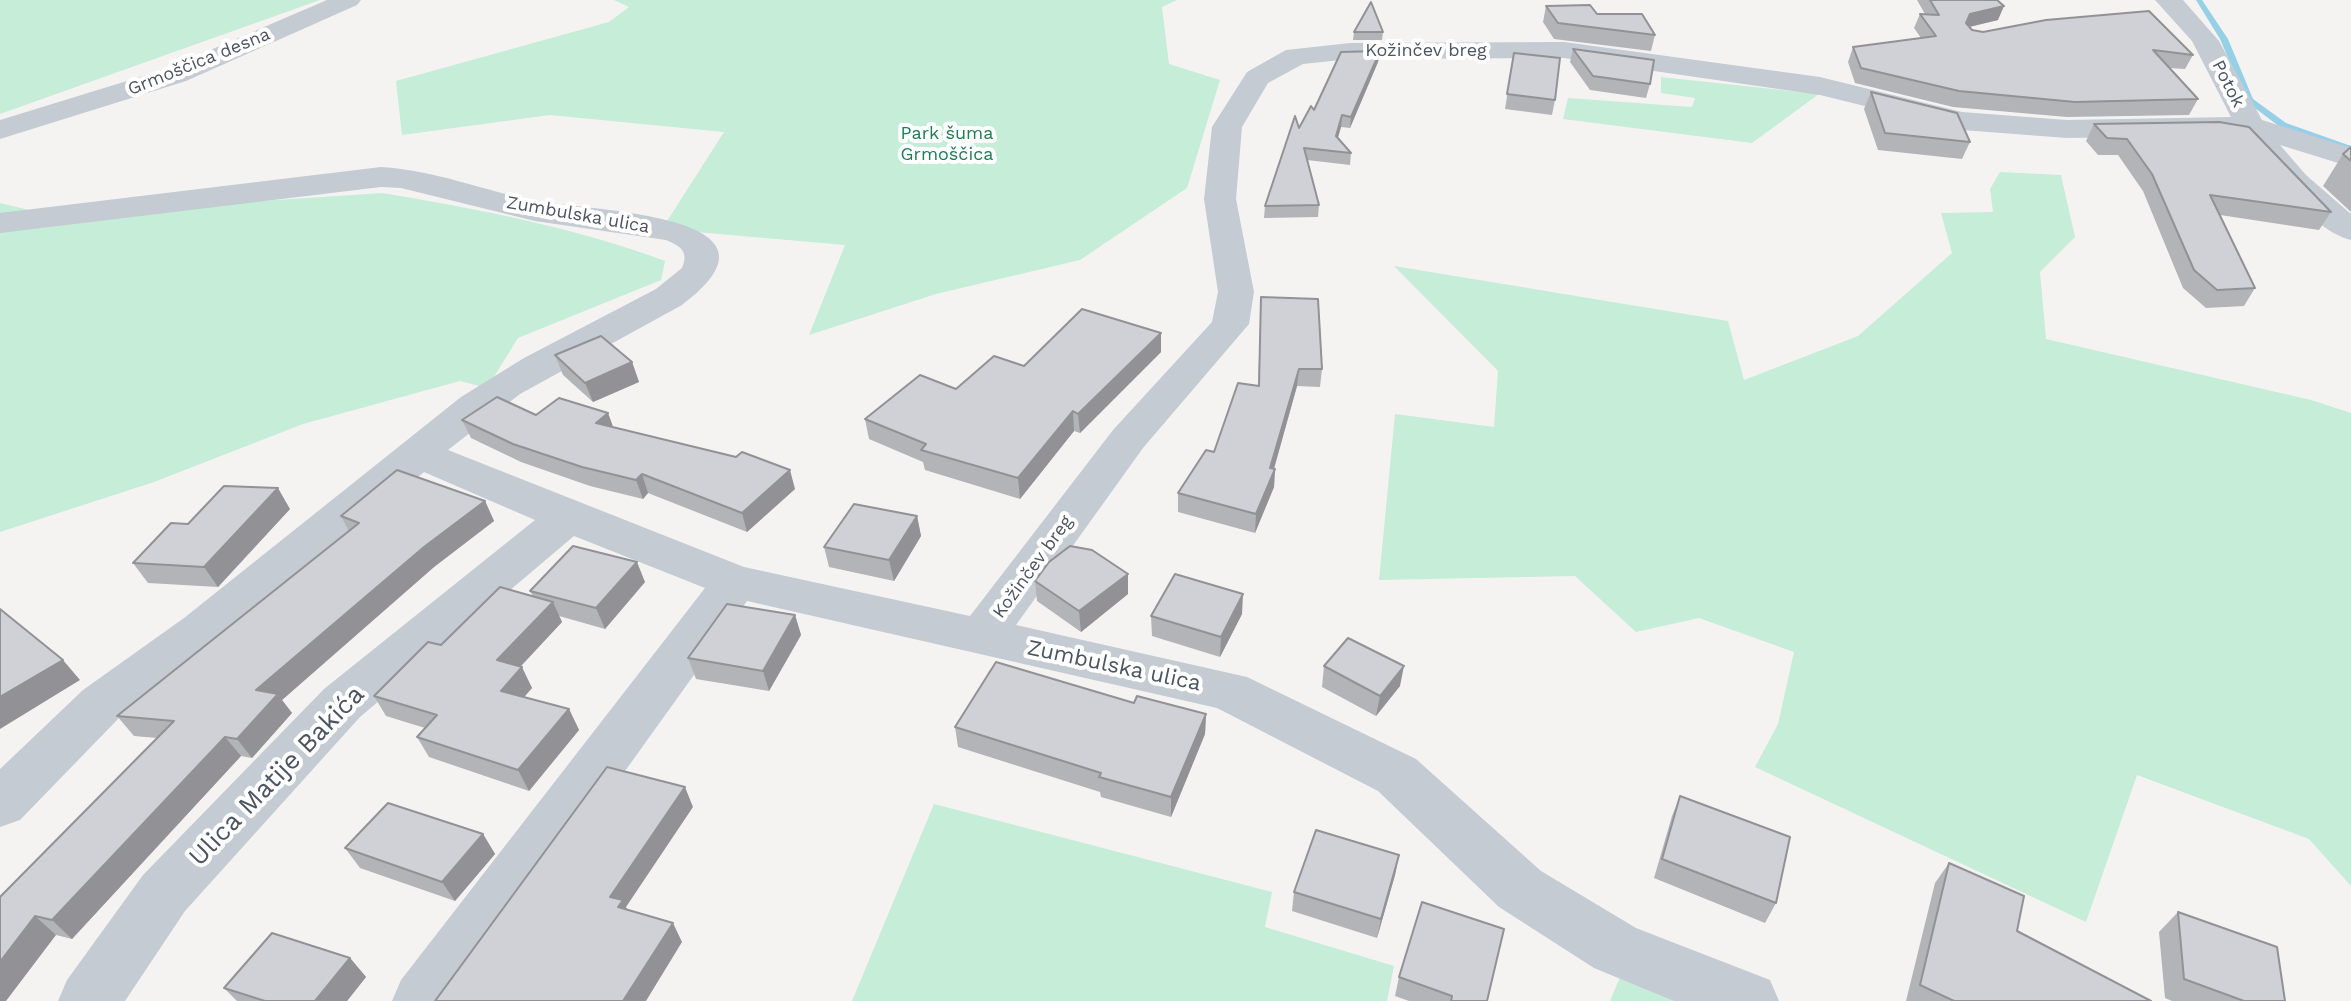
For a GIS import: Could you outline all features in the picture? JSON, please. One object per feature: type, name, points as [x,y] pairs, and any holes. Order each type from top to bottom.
[{"type":"street","name":"Grmoščica desna","points":[[0,130],[176,75],[348,0]]},
{"type":"street","points":[[2144,14],[2176,6]]},
{"type":"street","name":"Potok","points":[[2176,6],[2206,39],[2250,126],[2351,158]]},
{"type":"street","name":"Kožinčev breg","points":[[981,637],[1128,439],[1230,324],[1236,292],[1220,199],[1227,127],[1257,78],[1296,56],[1350,51],[1564,50],[1820,86],[1962,121],[2067,129],[2250,126]]},
{"type":"street","points":[[2250,126],[2266,151],[2310,199],[2351,230]]},
{"type":"street","name":"Zumbulska ulica","points":[[0,223],[381,177],[416,177],[534,211],[629,224],[692,237],[701,249],[703,260],[694,279],[669,297],[480,400],[446,426],[419,454],[201,631],[101,704],[0,804]]},
{"type":"street","name":"Zumbulska ulica","points":[[419,454],[568,517],[736,582],[1229,691],[1397,775],[1520,889],[1615,948],[1748,1001]]},
{"type":"street","name":"Ulica Matije Bakića","points":[[89,1001],[164,893],[342,703],[568,517]]},
{"type":"street","points":[[423,1001],[736,582]]},
{"type":"green space","points":[[0,0],[320,0],[0,114]]},
{"type":"green space","name":"Park šuma Grmoščica","points":[[614,0],[1177,0],[1162,7],[1169,64],[1220,80],[1187,188],[1080,260],[936,294],[809,335],[845,245],[662,229],[724,132],[550,115],[402,135],[396,81],[609,22],[629,7]]},
{"type":"green space","points":[[1661,77],[1819,94],[1752,143],[1563,119],[1568,98],[1692,107],[1695,98],[1661,93]]},
{"type":"green space","points":[[2000,172],[2061,175],[2075,237],[2040,272],[2046,339],[2311,400],[2351,413],[2351,886],[2309,839],[2137,775],[2086,922],[1755,767],[1778,724],[1794,652],[1699,618],[1636,632],[1575,576],[1379,580],[1395,414],[1494,427],[1498,371],[1394,266],[1728,321],[1744,380],[1858,336],[1952,253],[1941,213],[1993,212],[1990,189]]},
{"type":"green space","points":[[382,193],[525,220],[596,238],[665,261],[661,280],[518,338],[487,388],[460,381],[303,424],[154,482],[0,532],[0,203],[50,215]]},
{"type":"green space","points":[[934,804],[1272,892],[1265,927],[1394,966],[1387,1001],[852,1001]]},
{"type":"green space","points":[[1621,975],[1680,1001],[1610,1001]]},
{"type":"building","points":[[1930,0],[1997,0],[2004,6],[1970,14],[1966,23],[1972,30],[1983,32],[2046,20],[2149,11],[2193,55],[2153,50],[2198,99],[2075,102],[1959,91],[1861,68],[1853,47],[1936,36],[1920,14],[1939,15]]},
{"type":"building","points":[[1371,2],[1383,32],[1354,32]]},
{"type":"building","points":[[1590,5],[1597,14],[1642,14],[1655,35],[1558,23],[1546,6]]},
{"type":"building","points":[[1573,49],[1654,60],[1650,84],[1593,76]]},
{"type":"building","points":[[1380,51],[1351,117],[1342,115],[1336,136],[1351,153],[1304,148],[1319,205],[1265,206],[1295,116],[1299,128],[1311,106],[1314,110],[1341,52]]},
{"type":"building","points":[[1514,53],[1560,58],[1555,100],[1507,94]]},
{"type":"building","points":[[1871,92],[1957,113],[1970,142],[1885,133]]},
{"type":"building","points":[[2219,122],[2249,127],[2331,212],[2210,195],[2255,288],[2217,290],[2194,270],[2152,174],[2127,139],[2107,138],[2094,124]]},
{"type":"building","points":[[2351,147],[2351,161],[2343,154]]},
{"type":"building","points":[[1261,297],[1318,299],[1322,369],[1299,369],[1270,468],[1275,469],[1256,514],[1178,493],[1206,450],[1214,452],[1238,383],[1259,386]]},
{"type":"building","points":[[1082,309],[1161,333],[1078,414],[1073,411],[1018,478],[921,450],[926,444],[865,419],[920,375],[956,389],[994,356],[1024,366]]},
{"type":"building","points":[[601,336],[632,362],[585,383],[555,355]]},
{"type":"building","points":[[497,397],[536,415],[559,398],[608,413],[596,423],[736,457],[742,452],[790,470],[742,513],[642,474],[636,480],[582,467],[513,444],[462,420]]},
{"type":"building","points":[[397,470],[485,501],[424,547],[256,690],[278,694],[237,739],[225,737],[52,920],[35,916],[0,962],[0,897],[174,721],[117,716],[359,523],[341,516]]},
{"type":"building","points":[[224,486],[278,488],[204,567],[133,563],[171,523],[188,524]]},
{"type":"building","points":[[854,504],[917,516],[889,560],[824,547]]},
{"type":"building","points":[[573,546],[637,562],[596,608],[530,591]]},
{"type":"building","points":[[1070,546],[1092,550],[1128,574],[1079,611],[1035,581],[1049,562]]},
{"type":"building","points":[[1175,574],[1243,594],[1221,637],[1151,616]]},
{"type":"building","points":[[500,587],[553,602],[497,660],[522,667],[501,691],[569,709],[518,770],[417,737],[437,715],[374,696],[428,642],[441,645]]},
{"type":"building","points":[[727,604],[795,615],[763,671],[688,658]]},
{"type":"building","points":[[0,609],[63,660],[0,697]]},
{"type":"building","points":[[1348,638],[1404,666],[1380,696],[1324,666]]},
{"type":"building","points":[[996,662],[1134,703],[1137,696],[1206,714],[1171,797],[1099,777],[1101,773],[955,727]]},
{"type":"building","points":[[607,767],[685,787],[610,897],[623,900],[618,907],[673,923],[623,1001],[435,1001]]},
{"type":"building","points":[[1680,796],[1790,837],[1776,903],[1662,859]]},
{"type":"building","points":[[388,803],[483,834],[442,882],[345,848]]},
{"type":"building","points":[[1316,830],[1399,855],[1381,919],[1294,892]]},
{"type":"building","points":[[1949,863],[2024,896],[2017,931],[2151,1001],[1954,1001],[1920,985]]},
{"type":"building","points":[[1422,902],[1504,929],[1487,1001],[1451,1001],[1452,996],[1399,977]]},
{"type":"building","points":[[2178,912],[2277,947],[2285,1001],[2244,1001],[2184,979]]},
{"type":"building","points":[[272,933],[350,958],[315,1001],[265,1001],[224,988]]},
{"type":"waterway","points":[[2199,0],[2224,39],[2250,100],[2283,125],[2351,149]]}]
